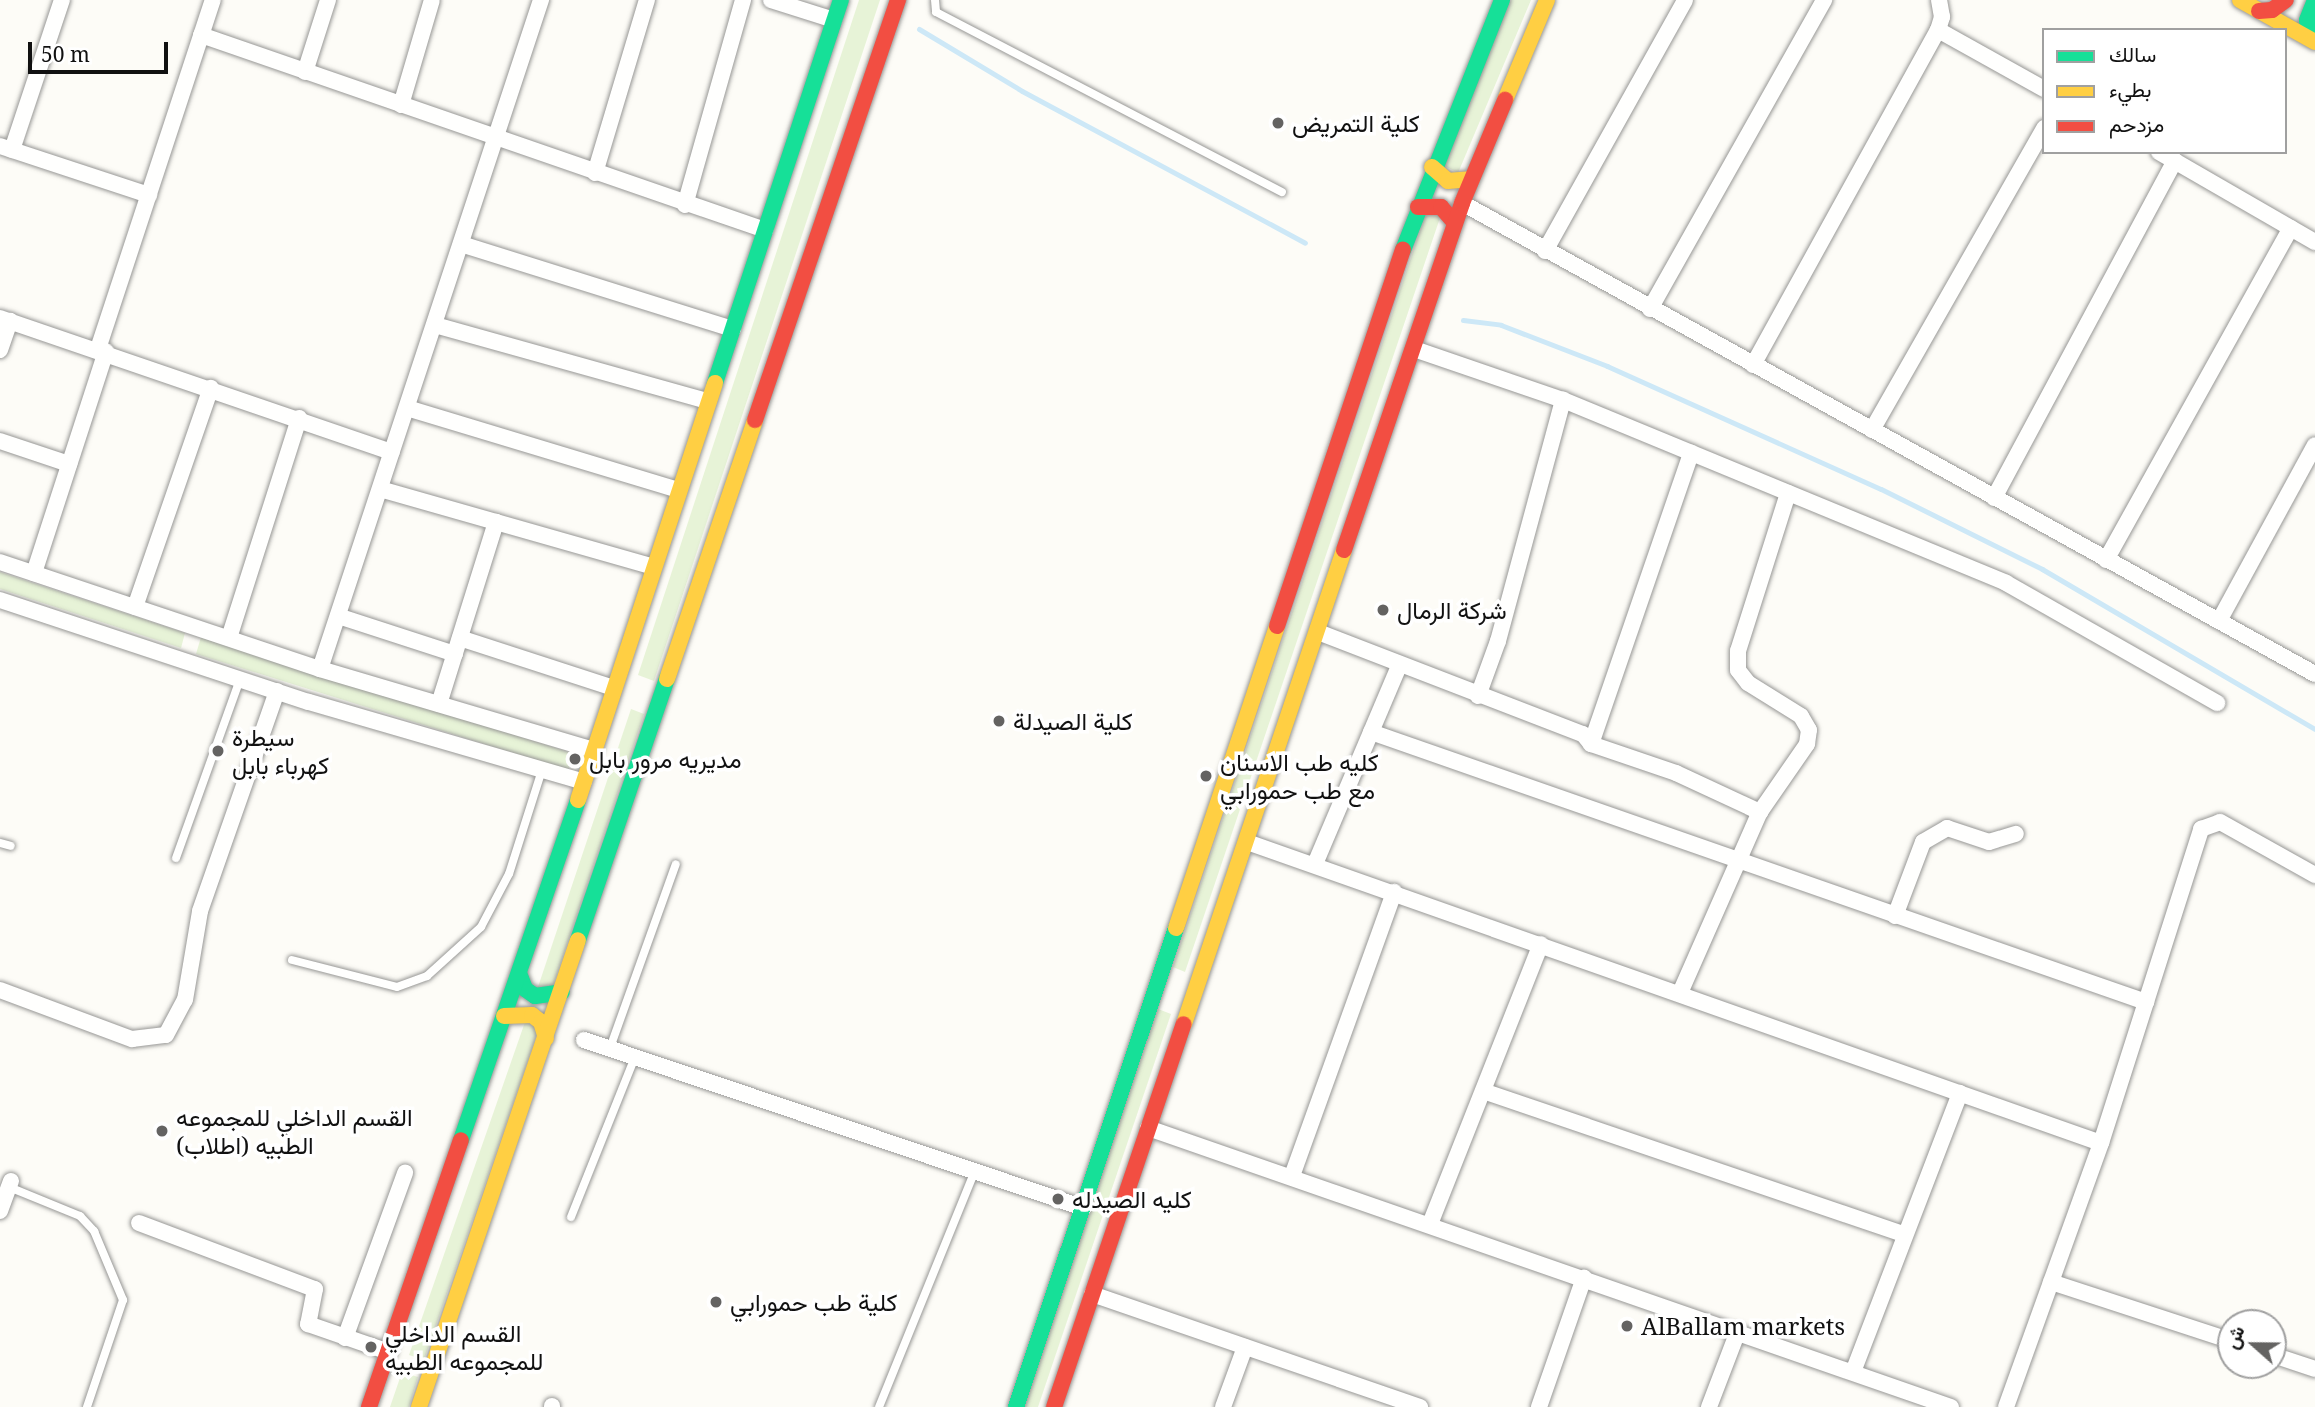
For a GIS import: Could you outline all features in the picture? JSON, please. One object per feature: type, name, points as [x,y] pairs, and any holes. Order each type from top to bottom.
[{"type":"main road","points":[[369,1407],[584,782],[678,489],[841,0]]},
{"type":"main road","points":[[886,0],[891,19]]},
{"type":"main road","points":[[419,1407],[898,0]]},
{"type":"main road","points":[[1016,1407],[1084,1208],[1165,1004],[1167,967],[1418,206],[1502,0]]},
{"type":"main road","points":[[1054,1407],[1462,203],[1547,0]]},
{"type":"main road","points":[[2240,0],[2313,40]]},
{"type":"main road","points":[[2259,11],[2272,10],[2286,0]]},
{"type":"main road","points":[[2313,40],[2307,13],[2315,0]]},
{"type":"main road","points":[[1433,167],[1448,181],[1472,179]]},
{"type":"main road","points":[[1418,206],[1441,207],[1455,223]]},
{"type":"main road","points":[[1167,967],[1179,980],[1199,981]]},
{"type":"main road","points":[[519,973],[522,984],[535,996],[562,992]]},
{"type":"main road","points":[[1165,1004],[1186,1018]]},
{"type":"main road","points":[[504,1016],[532,1015],[541,1022],[546,1038]]},
{"type":"street","points":[[62,0],[6,148],[149,195]]},
{"type":"street","points":[[34,573],[149,195],[213,0]]},
{"type":"street","points":[[305,72],[328,0]]},
{"type":"street","points":[[401,105],[432,0]]},
{"type":"street","points":[[320,669],[541,0]]},
{"type":"street","points":[[595,173],[648,0]]},
{"type":"street","points":[[685,205],[743,0]]},
{"type":"street","points":[[771,0],[834,20]]},
{"type":"street","points":[[1545,251],[1685,0]]},
{"type":"street","points":[[1650,309],[1824,0]]},
{"type":"street","points":[[1753,365],[1938,30],[1942,17],[1939,0]]},
{"type":"street","points":[[1938,30],[2042,88]]},
{"type":"street","points":[[201,35],[685,205],[765,230]]},
{"type":"street","points":[[1872,430],[2042,132]]},
{"type":"street","points":[[2163,154],[2315,242]]},
{"type":"street","points":[[1994,498],[2175,161]]},
{"type":"street","points":[[1462,203],[2315,674]]},
{"type":"street","points":[[2106,560],[2291,228]]},
{"type":"street","points":[[461,244],[733,329]]},
{"type":"street","points":[[0,350],[5,319],[102,350],[392,452]]},
{"type":"street","points":[[435,324],[708,401]]},
{"type":"street","points":[[1414,349],[1563,400],[2006,583],[2217,703]]},
{"type":"street","points":[[135,607],[211,388]]},
{"type":"street","points":[[1478,696],[1498,641],[1563,400]]},
{"type":"street","points":[[407,408],[678,489]]},
{"type":"street","points":[[229,638],[299,418]]},
{"type":"street","points":[[0,441],[69,464]]},
{"type":"street","points":[[2219,621],[2315,445]]},
{"type":"street","points":[[1591,744],[1691,453]]},
{"type":"street","points":[[380,489],[653,567]]},
{"type":"street","points":[[1680,993],[1760,812],[1807,744],[1809,730],[1801,716],[1748,683],[1738,670],[1738,651],[1788,493]]},
{"type":"street","points":[[439,704],[496,522]]},
{"type":"street","points":[[0,562],[320,669],[594,750]]},
{"type":"street","points":[[1,604],[276,691],[584,782]]},
{"type":"street","points":[[338,616],[614,688]]},
{"type":"street","points":[[1318,632],[1478,696],[1583,734],[1591,744],[1676,773],[1760,812]]},
{"type":"street","points":[[1315,864],[1400,664]]},
{"type":"street","points":[[0,990],[132,1039],[166,1035],[185,1000],[200,911],[276,691]]},
{"type":"street","points":[[1371,732],[2146,1002]]},
{"type":"street","points":[[2006,1407],[2101,1143],[2201,829],[2220,822],[2315,875]]},
{"type":"street","points":[[1895,916],[1923,842],[1947,828],[1989,842],[2016,834]]},
{"type":"street","points":[[1247,842],[2101,1143]]},
{"type":"street","points":[[1292,1176],[1394,892]]},
{"type":"street","points":[[1430,1224],[1541,944]]},
{"type":"street","points":[[584,1040],[1084,1208]]},
{"type":"street","points":[[1483,1091],[1905,1235]]},
{"type":"street","points":[[1853,1372],[1960,1093]]},
{"type":"street","points":[[1148,1128],[1951,1407]]},
{"type":"street","points":[[345,1338],[405,1173]]},
{"type":"street","points":[[0,1211],[10,1184]]},
{"type":"street","points":[[139,1223],[315,1289],[308,1324],[388,1352]]},
{"type":"street","points":[[1539,1407],[1584,1279]]},
{"type":"street","points":[[2051,1282],[2217,1336]]},
{"type":"street","points":[[1092,1294],[1420,1407]]},
{"type":"street","points":[[1709,1407],[1738,1331]]},
{"type":"street","points":[[1223,1407],[1245,1347]]},
{"type":"street","points":[[2287,1359],[2315,1368]]},
{"type":"lane","points":[[935,0],[936,12],[1282,192]]},
{"type":"lane","points":[[176,858],[240,679]]},
{"type":"lane","points":[[292,960],[397,987],[427,976],[481,927],[509,874],[542,770]]},
{"type":"lane","points":[[0,843],[11,846]]},
{"type":"lane","points":[[610,1048],[676,863]]},
{"type":"lane","points":[[571,1217],[635,1057]]},
{"type":"lane","points":[[879,1407],[975,1171]]},
{"type":"lane","points":[[10,1184],[80,1216],[94,1230],[123,1300],[87,1407]]},
{"type":"green space","points":[[859,0],[880,0],[654,681],[638,675]]},
{"type":"green space","points":[[1511,0],[1531,0],[1458,173],[1441,164]]},
{"type":"green space","points":[[1428,207],[1442,212],[1185,972],[1173,967]]},
{"type":"green space","points":[[0,572],[185,633],[181,648],[0,589]]},
{"type":"green space","points":[[201,637],[575,754],[568,770],[196,654]]},
{"type":"green space","points":[[631,709],[644,714],[551,992],[538,987]]},
{"type":"green space","points":[[1158,1009],[1171,1014],[1038,1407],[1022,1407]]},
{"type":"green space","points":[[525,1022],[539,1028],[424,1360],[409,1355]]},
{"type":"green space","points":[[402,1372],[418,1377],[409,1407],[390,1407]]},
{"type":"waterway","points":[[919,29],[1022,91],[1305,243]]},
{"type":"waterway","points":[[1463,320],[1501,325],[1607,366],[1881,489],[2042,569],[2315,729]]},
{"type":"traffic: fast","points":[[715,383],[841,0]]},
{"type":"traffic: fast","points":[[1403,250],[1502,0]]},
{"type":"traffic: fast","points":[[2311,39],[2307,20],[2315,0]]},
{"type":"traffic: fast","points":[[578,940],[667,679]]},
{"type":"traffic: fast","points":[[461,1140],[578,800]]},
{"type":"traffic: fast","points":[[1016,1407],[1176,928]]},
{"type":"traffic: fast","points":[[519,973],[525,989],[535,996],[562,992]]},
{"type":"traffic: slow","points":[[1505,100],[1547,0]]},
{"type":"traffic: slow","points":[[2240,0],[2315,42]]},
{"type":"traffic: slow","points":[[1432,167],[1448,181],[1472,179]]},
{"type":"traffic: slow","points":[[578,800],[715,383]]},
{"type":"traffic: slow","points":[[667,679],[755,420]]},
{"type":"traffic: slow","points":[[1184,1024],[1344,550]]},
{"type":"traffic: slow","points":[[1176,928],[1277,626]]},
{"type":"traffic: slow","points":[[419,1407],[578,940]]},
{"type":"traffic: slow","points":[[504,1016],[532,1015],[541,1022],[546,1038]]},
{"type":"traffic: jam","points":[[755,420],[898,0]]},
{"type":"traffic: jam","points":[[2259,11],[2272,10],[2286,0]]},
{"type":"traffic: jam","points":[[1344,550],[1462,203],[1505,100]]},
{"type":"traffic: jam","points":[[1418,207],[1441,207],[1455,223]]},
{"type":"traffic: jam","points":[[1277,626],[1403,250]]},
{"type":"traffic: jam","points":[[1054,1407],[1184,1024]]},
{"type":"traffic: jam","points":[[369,1407],[461,1140]]},
{"type":"place","name":"كلية التمريض","points":[[1278,123]]},
{"type":"place","name":"شركة الرمال","points":[[1383,610]]},
{"type":"place","name":"كلية الصيدلة","points":[[999,721]]},
{"type":"place","name":"سيطرة كهرباء بابل","points":[[218,751]]},
{"type":"place","name":"مديريه مرور بابل","points":[[575,759]]},
{"type":"place","name":"كليه طب الاسنان مع طب حمورابي","points":[[1206,776]]},
{"type":"place","name":"القسم الداخلي للمجموعه الطبيه (اطلاب)","points":[[162,1131]]},
{"type":"place","name":"كليه الصيدله","points":[[1058,1199]]},
{"type":"place","name":"كلية طب حمورابي","points":[[716,1302]]},
{"type":"place","name":"AlBallam markets","points":[[1627,1326]]},
{"type":"place","name":"القسم الداخلي للمجموعه الطبيه","points":[[371,1347]]}]
